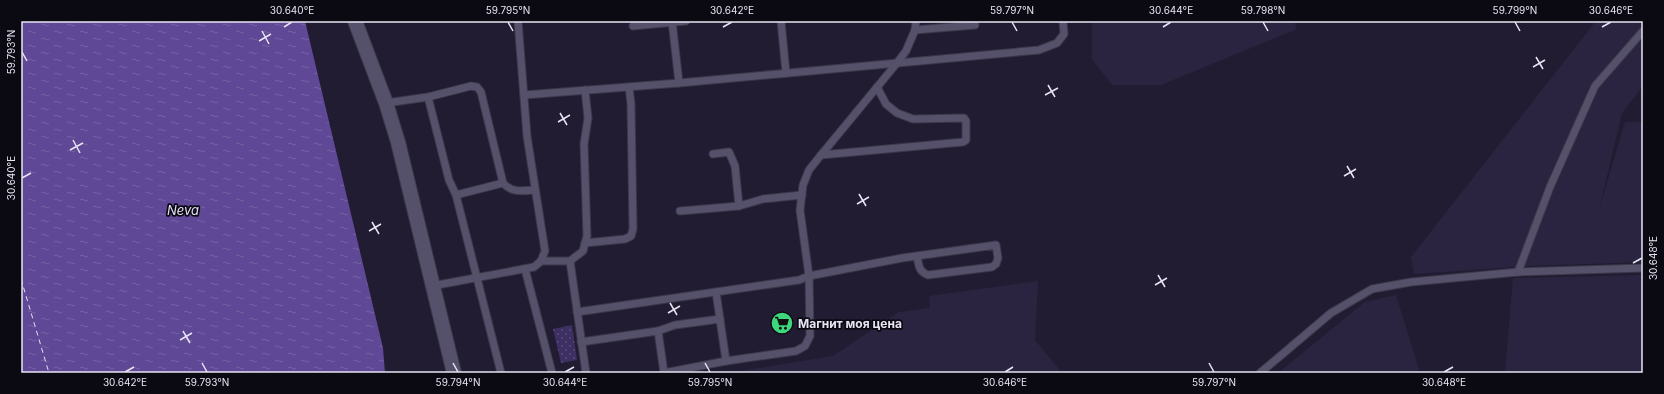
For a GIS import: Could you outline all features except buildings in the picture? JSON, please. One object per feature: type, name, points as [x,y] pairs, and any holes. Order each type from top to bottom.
[{"type":"street","points":[[355,21],[386,103],[405,168],[454,373]]},
{"type":"lane","points":[[432,286],[534,267],[541,261],[545,251],[534,190],[527,136],[518,21]]},
{"type":"lane","points":[[633,26],[686,21]]},
{"type":"lane","points":[[781,21],[786,73]]},
{"type":"lane","points":[[658,330],[664,373],[726,360],[796,351],[805,346],[810,336],[809,276],[800,210],[803,184],[809,170],[906,51],[915,30],[916,21]]},
{"type":"lane","points":[[524,95],[679,83],[1039,50],[1057,43],[1064,34],[1063,21]]},
{"type":"lane","points":[[672,22],[679,83]]},
{"type":"lane","points":[[915,30],[975,25]]},
{"type":"lane","points":[[1518,272],[1550,187],[1595,86],[1643,31]]},
{"type":"lane","points":[[386,103],[428,97],[471,86],[477,87],[481,92],[504,183],[508,188],[516,192],[534,190]]},
{"type":"lane","points":[[585,243],[625,239],[631,236],[633,229],[631,104],[629,87]]},
{"type":"lane","points":[[821,155],[963,142],[966,140],[966,121],[964,118],[913,119],[898,113],[886,104],[877,87]]},
{"type":"lane","points":[[541,261],[570,261],[583,251],[587,236],[584,144],[588,118],[585,90]]},
{"type":"lane","points":[[428,97],[449,180],[456,194],[501,373]]},
{"type":"lane","points":[[713,154],[729,152],[735,166],[739,206]]},
{"type":"lane","points":[[456,194],[504,183]]},
{"type":"lane","points":[[680,211],[739,206],[763,199],[802,195]]},
{"type":"lane","points":[[577,312],[799,280],[809,276],[917,256],[996,245],[998,258],[996,264],[992,266],[928,275],[922,273],[919,269],[917,256]]},
{"type":"lane","points":[[570,261],[586,373]]},
{"type":"lane","points":[[1260,373],[1331,313],[1372,289],[1411,282],[1518,272],[1643,268]]},
{"type":"lane","points":[[525,269],[552,373]]},
{"type":"lane","points":[[716,292],[726,360]]},
{"type":"lane","points":[[581,342],[658,330],[675,325],[720,319]]},
{"type":"shaded area","points":[[1092,21],[1294,21],[1297,29],[1161,85],[1112,85],[1092,59]]},
{"type":"shaded area","points":[[1596,21],[1643,21],[1643,86],[1622,113],[1599,210],[1625,122],[1643,122],[1643,262],[1528,266],[1414,274],[1411,257]]},
{"type":"shaded area","points":[[1643,275],[1643,373],[1505,373],[1513,278]]},
{"type":"shaded area","points":[[1038,281],[1035,340],[1062,373],[728,373],[833,356],[899,312],[930,308],[929,296]]},
{"type":"shaded area","points":[[1396,295],[1420,373],[1278,373],[1365,302]]},
{"type":"shaded area","points":[[572,325],[577,360],[561,363],[553,329]]},
{"type":"water","name":"Neva","points":[[21,21],[305,21],[383,348],[385,373],[21,373]]},
{"type":"ferry route","points":[[21,279],[49,373]]},
{"type":"place","name":"Магнит моя цена","points":[[782,323]]}]
